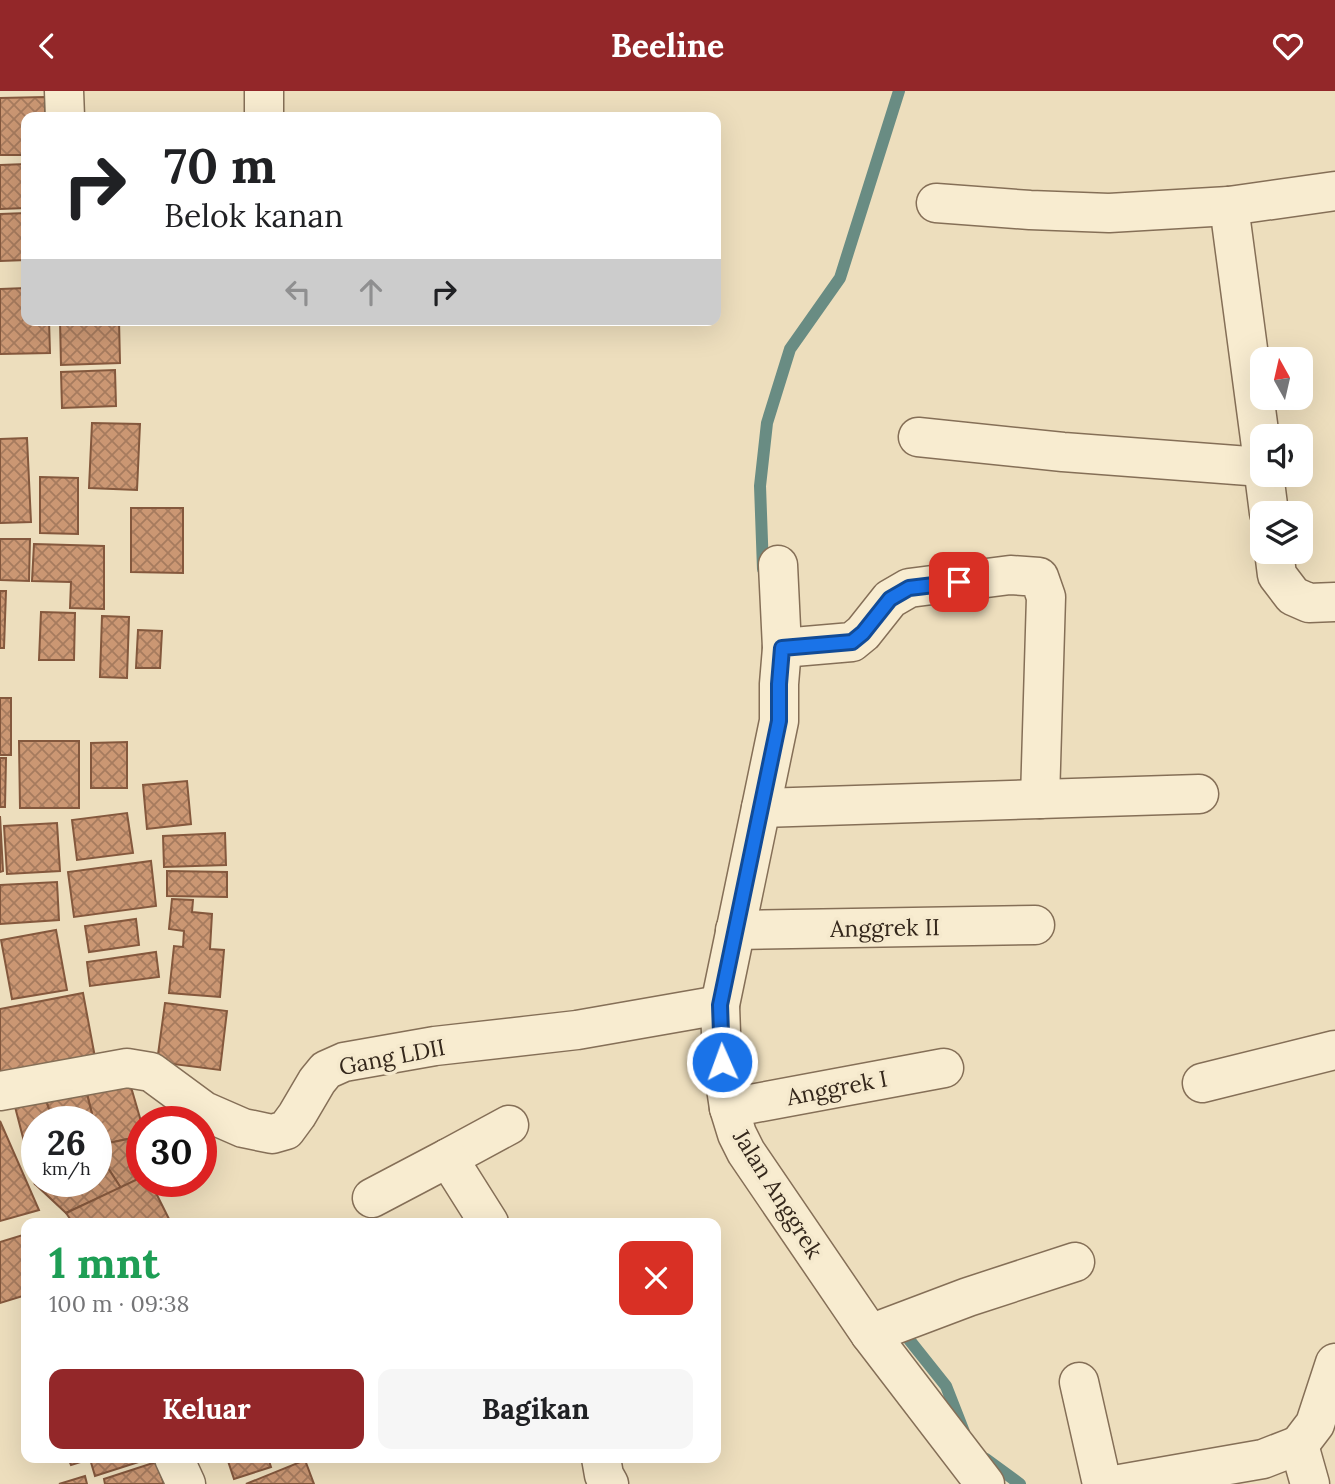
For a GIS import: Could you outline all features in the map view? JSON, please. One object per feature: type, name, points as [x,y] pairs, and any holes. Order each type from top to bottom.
[{"type":"street","points":[[64,91],[65,112]]},
{"type":"street","points":[[264,91],[264,112]]},
{"type":"street","points":[[936,203],[1109,213],[1229,206],[1335,191]]},
{"type":"street","points":[[1229,206],[1258,424]]},
{"type":"street","points":[[918,437],[1063,452],[1250,466]]},
{"type":"street","points":[[1276,564],[1277,575],[1293,596],[1309,603],[1335,602]]},
{"type":"street","name":"Jalan Anggrek","points":[[778,565],[782,648],[779,721],[720,1005],[722,1062],[729,1108],[746,1152],[870,1334],[985,1484]]},
{"type":"street","points":[[782,648],[852,642],[863,633],[890,599],[909,588],[1010,575],[1039,577],[1046,597],[1040,799]]},
{"type":"street","points":[[761,808],[1199,794]]},
{"type":"street","name":"Anggrek II","points":[[735,930],[1035,925]]},
{"type":"street","name":"Gang LDII","points":[[15,1089],[127,1068],[151,1072],[204,1111],[243,1128],[272,1134],[286,1129],[326,1070],[344,1062],[435,1047],[576,1030],[720,1005]]},
{"type":"street","points":[[1202,1083],[1335,1050]]},
{"type":"street","name":"Anggrek I","points":[[729,1108],[944,1068]]},
{"type":"street","points":[[372,1198],[509,1125]]},
{"type":"street","points":[[449,1158],[486,1218]]},
{"type":"street","points":[[870,1334],[968,1297],[1075,1262]]},
{"type":"street","points":[[1310,1484],[1316,1430],[1335,1363]]},
{"type":"street","points":[[1079,1382],[1102,1484]]},
{"type":"street","points":[[1120,1484],[1263,1459],[1316,1430]]},
{"type":"street","points":[[176,1463],[186,1484]]},
{"type":"street","points":[[602,1463],[609,1484]]},
{"type":"building","points":[[45,97],[45,112],[21,112],[21,155],[0,155],[0,98]]},
{"type":"building","points":[[21,164],[21,208],[0,209],[0,165]]},
{"type":"building","points":[[21,213],[21,260],[0,261],[0,214]]},
{"type":"building","points":[[21,288],[21,326],[49,326],[50,353],[0,354],[0,289]]},
{"type":"building","points":[[60,326],[119,326],[120,363],[61,365]]},
{"type":"building","points":[[115,370],[116,406],[62,408],[61,372]]},
{"type":"building","points":[[92,423],[140,424],[137,490],[89,488]]},
{"type":"building","points":[[27,438],[31,522],[0,523],[0,439]]},
{"type":"building","points":[[40,477],[78,478],[78,534],[40,533]]},
{"type":"building","points":[[131,508],[183,508],[183,573],[131,572]]},
{"type":"building","points":[[0,539],[30,539],[29,581],[0,580]]},
{"type":"building","points":[[34,544],[104,546],[104,609],[70,608],[71,582],[32,581]]},
{"type":"building","points":[[0,591],[6,591],[4,648],[0,648]]},
{"type":"building","points":[[41,612],[75,613],[74,660],[39,660]]},
{"type":"building","points":[[102,616],[129,617],[127,678],[100,677]]},
{"type":"building","points":[[138,630],[162,631],[160,668],[136,668]]},
{"type":"building","points":[[0,698],[11,698],[11,755],[0,755]]},
{"type":"building","points":[[19,741],[79,741],[79,808],[20,808]]},
{"type":"building","points":[[127,742],[127,788],[91,788],[91,743]]},
{"type":"building","points":[[0,758],[6,758],[5,807],[0,807]]},
{"type":"building","points":[[187,781],[191,824],[147,829],[143,785]]},
{"type":"building","points":[[127,813],[133,853],[77,860],[72,820]]},
{"type":"building","points":[[0,816],[3,871],[0,872]]},
{"type":"building","points":[[57,823],[60,871],[7,874],[4,826]]},
{"type":"building","points":[[225,833],[226,865],[164,867],[163,836]]},
{"type":"building","points":[[151,861],[156,906],[74,917],[68,872]]},
{"type":"building","points":[[167,871],[227,872],[227,897],[167,896]]},
{"type":"building","points":[[57,882],[59,920],[0,924],[0,885]]},
{"type":"building","points":[[172,899],[193,900],[192,912],[212,914],[210,949],[224,950],[220,997],[169,993],[174,946],[183,947],[184,931],[169,929]]},
{"type":"building","points":[[136,919],[139,945],[89,952],[85,926]]},
{"type":"building","points":[[56,930],[67,990],[12,999],[1,940]]},
{"type":"building","points":[[156,952],[159,977],[90,986],[87,962]]},
{"type":"building","points":[[83,993],[97,1068],[0,1086],[0,1009]]},
{"type":"building","points":[[165,1003],[227,1011],[220,1070],[157,1062]]},
{"type":"building","points":[[129,1080],[137,1106],[126,1106],[126,1139],[112,1142],[112,1106],[90,1106],[85,1086]]},
{"type":"building","points":[[85,1086],[90,1106],[48,1106],[44,1094]]},
{"type":"building","points":[[44,1094],[48,1106],[21,1106],[21,1130],[13,1099]]},
{"type":"building","points":[[0,1121],[21,1169],[21,1197],[33,1197],[39,1210],[0,1221]]},
{"type":"building","points":[[126,1139],[126,1185],[121,1188],[112,1174],[112,1142]]},
{"type":"building","points":[[112,1174],[121,1188],[112,1192]]},
{"type":"building","points":[[126,1185],[126,1197],[158,1197],[168,1218],[70,1218],[66,1213],[100,1197],[112,1197],[112,1191]]},
{"type":"building","points":[[49,1197],[101,1197],[66,1213]]},
{"type":"building","points":[[21,1236],[21,1297],[0,1303],[0,1242]]},
{"type":"building","points":[[91,1463],[136,1463],[95,1476]]},
{"type":"building","points":[[156,1463],[164,1484],[105,1484],[104,1479]]},
{"type":"building","points":[[229,1463],[270,1463],[271,1467],[234,1479]]},
{"type":"building","points":[[298,1463],[306,1463],[314,1484],[246,1484]]},
{"type":"building","points":[[85,1476],[87,1484],[59,1484]]},
{"type":"waterway","points":[[763,569],[760,486],[767,423],[790,349],[840,278],[899,91]]},
{"type":"waterway","points":[[903,1332],[946,1386],[964,1432]]},
{"type":"waterway","points":[[986,1459],[1020,1484]]},
{"type":"route","points":[[722,1062],[720,1005],[779,721],[782,648],[852,642],[863,633],[890,599],[909,588],[959,582]]}]
